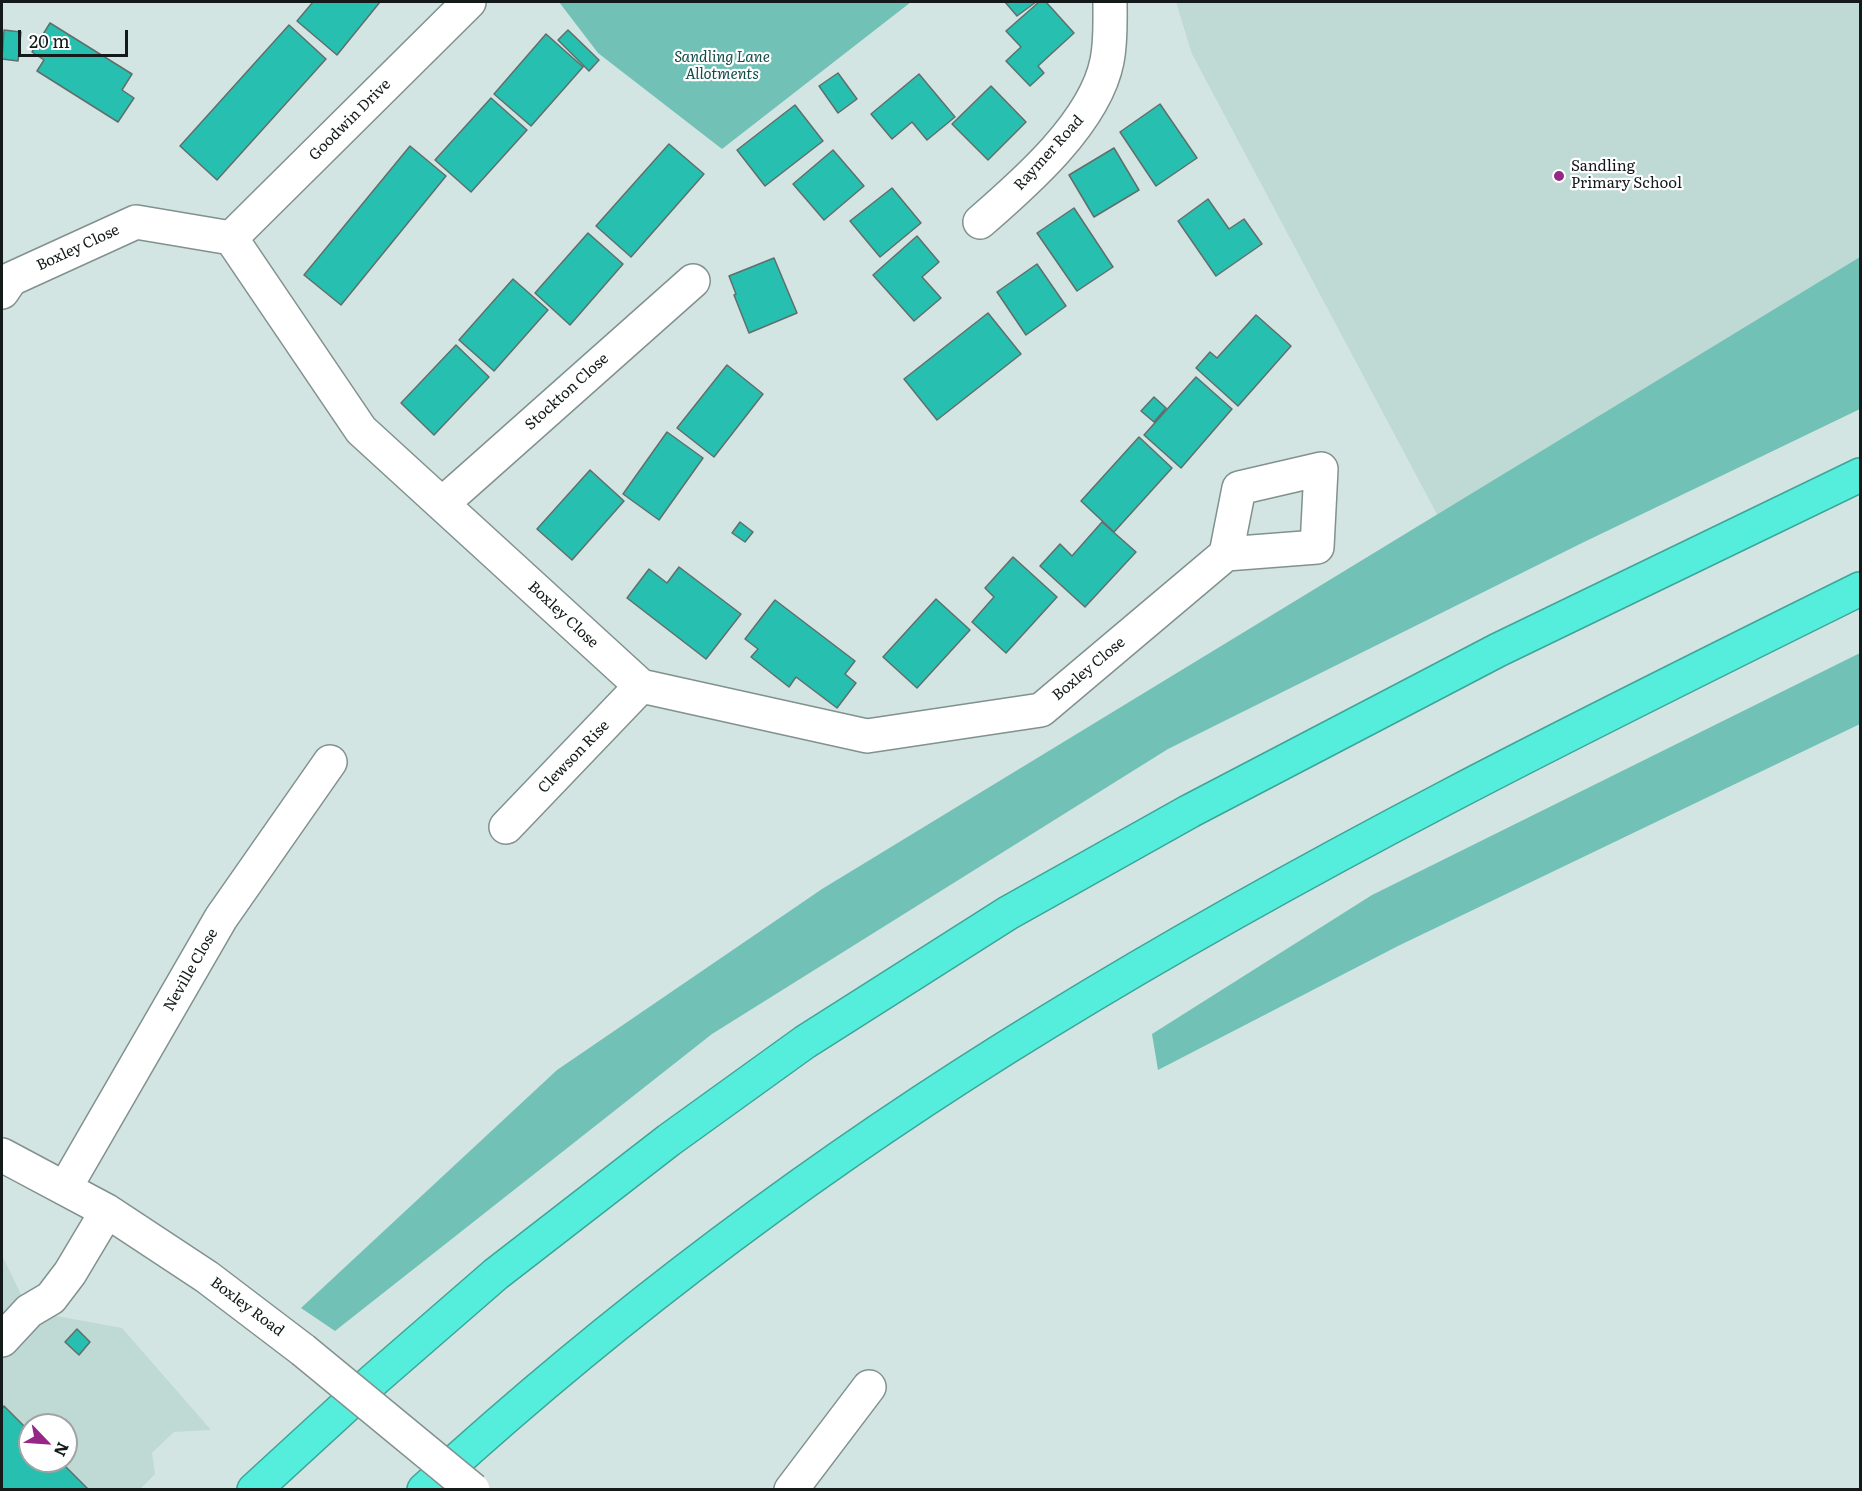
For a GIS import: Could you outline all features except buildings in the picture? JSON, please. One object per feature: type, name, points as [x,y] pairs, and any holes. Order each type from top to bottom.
[{"type":"highway","points":[[254,1490],[375,1379],[496,1274],[669,1140],[805,1042],[998,919],[1190,811],[1498,650],[1860,475]]},
{"type":"highway","points":[[424,1490],[473,1445],[577,1357],[704,1257],[917,1106],[1046,1023],[1196,934],[1425,808],[1625,705],[1860,589]]},
{"type":"street","name":"Goodwin Drive","points":[[231,238],[469,2]]},
{"type":"street","name":"Raymer Road","points":[[980,222],[1017,190],[1075,126],[1090,105],[1107,63],[1110,2]]},
{"type":"street","name":"Boxley Close","points":[[2,292],[11,279],[136,222],[231,238],[361,430],[641,686],[867,736],[1041,710],[1226,554]]},
{"type":"street","name":"Stockton Close","points":[[442,504],[693,281]]},
{"type":"street","name":"Clewson Rise","points":[[506,827],[641,686]]},
{"type":"street","name":"Neville Close","points":[[65,1188],[221,918],[330,762]]},
{"type":"street","name":"Boxley Road","points":[[2,1155],[107,1211],[207,1277],[303,1350],[473,1490]]},
{"type":"street","points":[[2,1340],[29,1311],[51,1298],[70,1273],[107,1211]]},
{"type":"street","points":[[791,1490],[868,1387]]},
{"type":"shaded area","name":"Sandling Primary School","points":[[1176,2],[1860,2],[1860,298],[1439,518],[1192,54]]},
{"type":"shaded area","points":[[2,1255],[29,1311],[122,1328],[211,1430],[174,1432],[152,1453],[155,1474],[140,1489],[2,1489]]},
{"type":"green space","name":"Sandling Lane Allotments","points":[[559,2],[911,2],[722,149],[598,53]]},
{"type":"green space","points":[[1860,257],[1860,409],[1580,544],[1168,749],[712,1034],[335,1331],[301,1308],[557,1070],[822,889]]},
{"type":"green space","points":[[1860,653],[1860,724],[1398,946],[1158,1070],[1152,1034],[1372,895]]},
{"type":"place","name":"Sandling Primary School","points":[[1559,176]]}]
